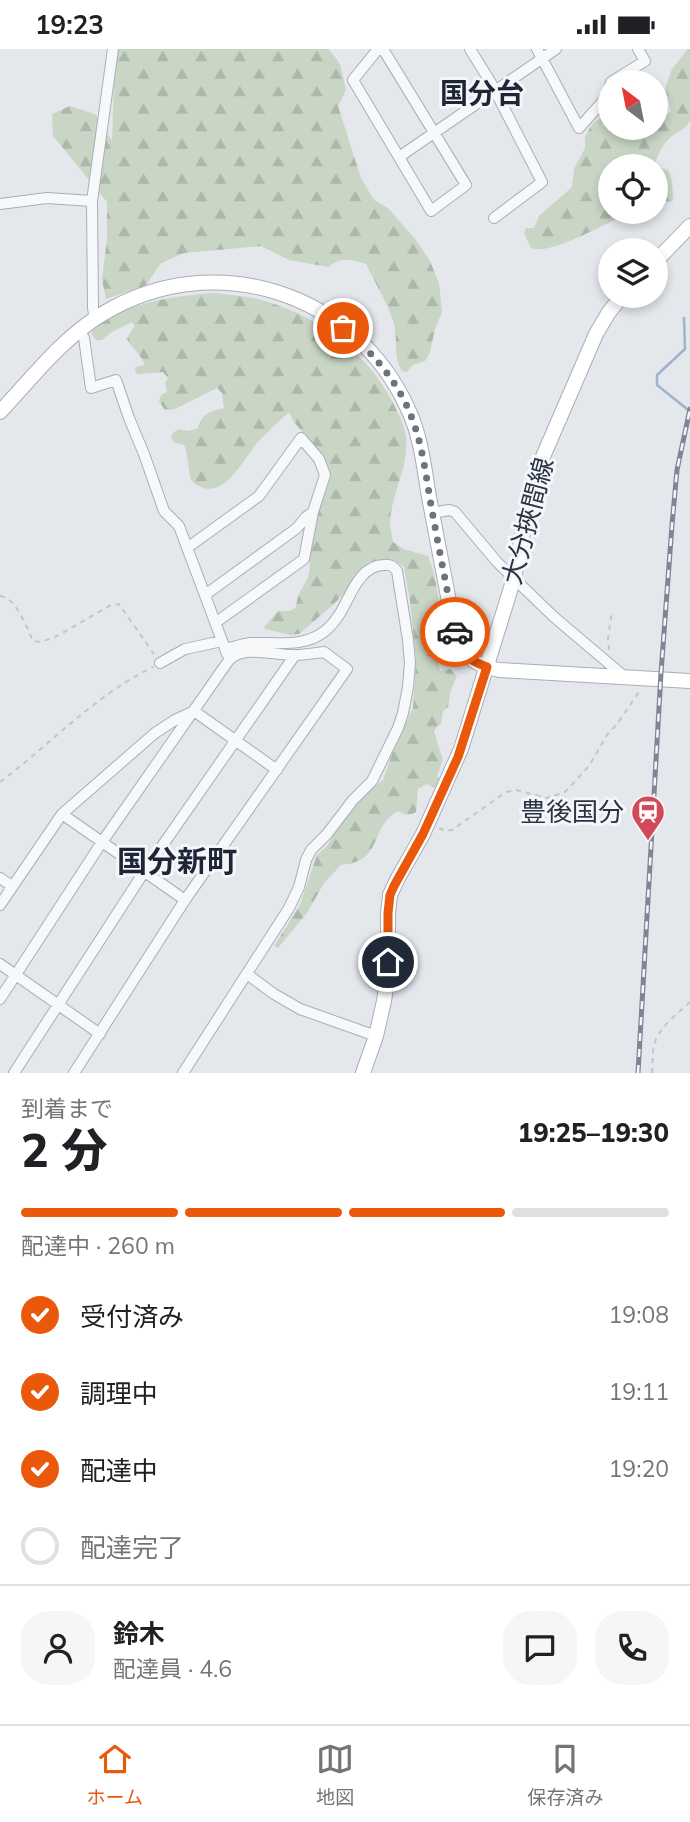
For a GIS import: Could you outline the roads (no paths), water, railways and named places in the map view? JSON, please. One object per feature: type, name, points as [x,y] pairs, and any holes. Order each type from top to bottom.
[{"type":"street","points":[[95,319],[92,201],[113,49]]},
{"type":"street","points":[[381,49],[434,133],[466,185],[431,211],[353,80],[381,49]]},
{"type":"street","points":[[470,49],[542,182],[494,218]]},
{"type":"street","points":[[399,157],[495,91],[540,54],[556,49]]},
{"type":"street","points":[[631,70],[645,61],[638,49]]},
{"type":"street","points":[[540,54],[579,128],[598,107]]},
{"type":"street","points":[[0,204],[47,198],[92,201]]},
{"type":"street","points":[[668,249],[690,226]]},
{"type":"street","points":[[0,412],[79,331],[121,303],[140,295],[199,282],[260,287],[285,295],[335,321],[360,343],[398,390],[416,431],[457,643],[467,657],[499,670],[690,681]]},
{"type":"street","name":"大分挾間線","points":[[363,1073],[376,1036],[386,989],[390,895],[428,822],[461,749],[514,578],[529,501],[542,459],[596,334],[612,308]]},
{"type":"street","points":[[74,1073],[185,900],[347,669],[324,652],[295,655],[244,652],[234,654],[225,650],[179,526],[164,511],[116,380],[91,388],[84,338],[79,331]]},
{"type":"street","points":[[187,548],[259,496],[301,438],[319,459],[325,475],[313,512],[304,559],[215,623]]},
{"type":"street","points":[[432,513],[449,510],[455,512],[496,562],[554,617],[626,678]]},
{"type":"street","points":[[205,595],[297,528],[306,516],[313,512]]},
{"type":"street","points":[[160,663],[185,649],[225,650],[249,643],[299,643],[313,639],[333,622],[357,583],[371,567],[387,565],[394,567],[398,574],[410,663],[401,720],[372,781],[310,850],[294,899],[275,933],[183,1073]]},
{"type":"street","points":[[0,999],[102,842],[194,711],[225,650]]},
{"type":"street","points":[[14,1073],[144,871],[295,655]]},
{"type":"street","points":[[194,711],[277,770]]},
{"type":"street","points":[[0,905],[62,814],[155,733],[194,711]]},
{"type":"street","points":[[62,814],[185,900]]},
{"type":"street","points":[[0,878],[12,886]]},
{"type":"street","points":[[0,964],[100,1034]]},
{"type":"street","points":[[247,974],[300,1009],[376,1036]]},
{"type":"waterway","points":[[684,318],[685,349],[657,375],[657,385],[690,414]]},
{"type":"railway","points":[[638,1073],[672,525],[677,470],[690,409]]},
{"type":"place","name":"豊後国分","points":[[648,842]]},
{"type":"district","name":"国分台","points":[[482,93]]},
{"type":"district","name":"国分新町","points":[[177,862]]}]
